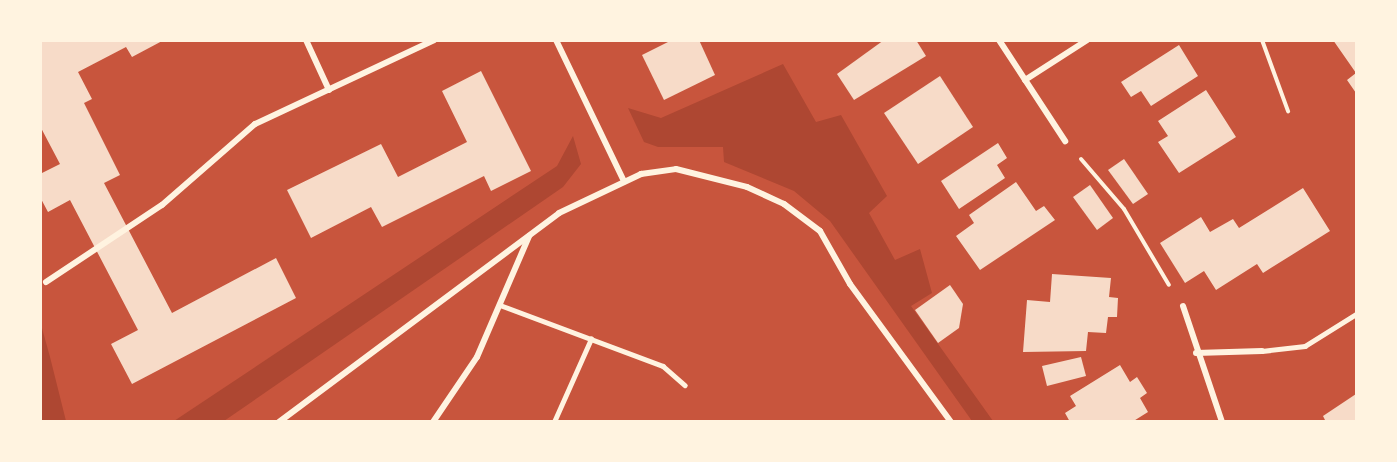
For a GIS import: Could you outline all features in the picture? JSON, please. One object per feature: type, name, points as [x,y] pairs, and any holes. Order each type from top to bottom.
[{"type":"street","points":[[306,40],[328,90]]},
{"type":"street","points":[[46,282],[162,205],[255,124],[434,40]]},
{"type":"street","points":[[556,40],[624,181]]},
{"type":"street","points":[[999,40],[1065,141]]},
{"type":"street","points":[[1025,80],[1087,40]]},
{"type":"street","points":[[279,422],[559,213],[624,181],[676,169],[747,187],[784,204],[819,231],[850,284],[951,422]]},
{"type":"street","points":[[437,420],[477,357],[530,235]]},
{"type":"street","points":[[1183,306],[1196,353],[1222,422]]},
{"type":"street","points":[[1196,353],[1262,351]]},
{"type":"lane","points":[[500,305],[663,366],[685,385]]},
{"type":"lane","points":[[1262,351],[1305,346],[1356,314]]},
{"type":"lane","points":[[554,422],[591,339]]},
{"type":"path","points":[[1262,40],[1288,111]]},
{"type":"path","points":[[1065,141],[1124,209],[1183,306]]},
{"type":"shaded area","points":[[783,64],[816,122],[841,115],[887,196],[869,213],[895,260],[920,249],[932,293],[911,306],[993,421],[972,421],[830,221],[794,191],[724,162],[723,147],[658,147],[644,142],[628,108],[661,118]]},
{"type":"shaded area","points":[[573,136],[581,164],[563,187],[224,421],[174,421],[557,166]]},
{"type":"shaded area","points":[[40,321],[50,357],[66,421],[41,421]]},
{"type":"building","points":[[46,40],[164,40],[132,57],[126,47],[78,72],[92,99],[84,103],[120,175],[104,183],[172,313],[276,258],[296,298],[132,384],[111,344],[138,330],[70,200],[48,212],[40,197],[40,174],[60,164],[40,126],[40,43]]},
{"type":"building","points":[[672,40],[699,40],[715,75],[664,100],[642,55]]},
{"type":"building","points":[[884,40],[916,40],[926,56],[854,100],[837,74]]},
{"type":"building","points":[[1333,40],[1356,40],[1356,73]]},
{"type":"building","points":[[1179,45],[1198,76],[1151,106],[1141,91],[1131,97],[1121,82]]},
{"type":"building","points":[[481,71],[531,171],[491,191],[484,176],[382,227],[371,207],[311,238],[287,190],[381,144],[398,177],[467,142],[442,91]]},
{"type":"building","points":[[1356,73],[1356,93],[1347,80]]},
{"type":"building","points":[[940,76],[973,127],[918,164],[884,113]]},
{"type":"building","points":[[1206,90],[1236,137],[1179,173],[1158,142],[1168,136],[1158,121]]},
{"type":"building","points":[[998,143],[1007,158],[997,165],[1005,178],[959,209],[941,181]]},
{"type":"building","points":[[1124,159],[1148,194],[1133,204],[1108,170]]},
{"type":"building","points":[[1016,182],[1036,211],[1044,206],[1055,220],[980,270],[956,236],[974,223],[969,215]]},
{"type":"building","points":[[1090,185],[1113,218],[1097,230],[1073,197]]},
{"type":"building","points":[[1303,188],[1330,231],[1263,273],[1257,264],[1216,290],[1204,271],[1185,283],[1160,243],[1201,217],[1210,232],[1233,219],[1239,228]]},
{"type":"building","points":[[1052,274],[1111,278],[1109,297],[1118,298],[1117,317],[1108,317],[1106,333],[1088,332],[1086,351],[1023,352],[1027,300],[1050,302]]},
{"type":"building","points":[[950,285],[963,304],[959,328],[938,343],[915,310]]},
{"type":"building","points":[[1081,357],[1086,376],[1047,386],[1042,366]]},
{"type":"building","points":[[1120,365],[1130,382],[1137,377],[1147,393],[1140,398],[1148,412],[1132,422],[1070,422],[1065,413],[1076,406],[1070,396]]},
{"type":"building","points":[[1356,394],[1356,422],[1326,422],[1323,416]]}]
